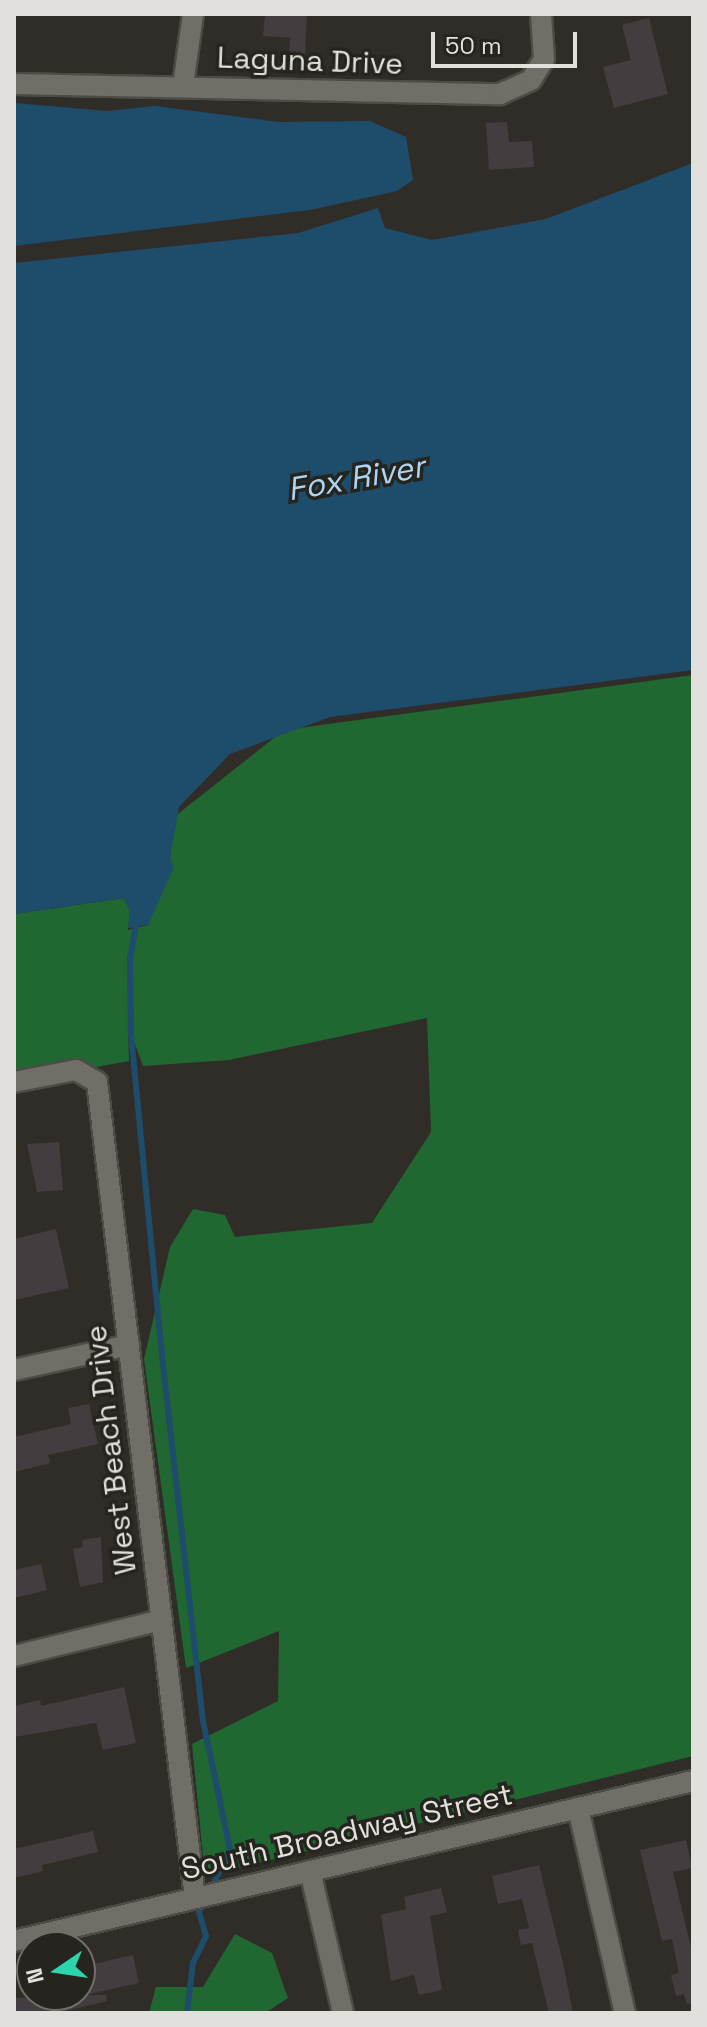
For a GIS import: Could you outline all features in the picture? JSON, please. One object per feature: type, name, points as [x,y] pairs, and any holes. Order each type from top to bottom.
[{"type":"street","points":[[183,86],[193,14]]},
{"type":"street","name":"Laguna Drive","points":[[14,84],[183,86],[463,98],[500,94],[531,80],[544,59],[541,14]]},
{"type":"street","name":"West Beach Drive","points":[[14,1082],[76,1070],[97,1082],[195,1898]]},
{"type":"street","points":[[14,1370],[129,1345]]},
{"type":"street","points":[[14,1656],[162,1620]]},
{"type":"street","name":"South Broadway Street","points":[[14,1941],[693,1781]]},
{"type":"street","points":[[578,1808],[625,2013]]},
{"type":"street","points":[[310,1871],[343,2013]]},
{"type":"green space","points":[[693,675],[693,1756],[205,1876],[192,1744],[278,1701],[279,1631],[186,1668],[144,1359],[170,1247],[193,1209],[225,1215],[235,1237],[372,1223],[431,1132],[427,1018],[229,1060],[143,1066],[128,1025],[129,1061],[14,1082],[14,914],[124,898],[130,910],[128,930],[148,925],[170,858],[174,817],[284,730]]},
{"type":"green space","points":[[235,1934],[272,1953],[288,1998],[265,2013],[149,2013],[156,1987],[203,1987]]},
{"type":"water","points":[[14,103],[107,111],[155,106],[279,122],[370,121],[406,137],[413,180],[397,191],[310,210],[14,246]]},
{"type":"water","name":"Fox River","points":[[693,163],[693,670],[330,717],[230,754],[179,807],[170,858],[174,867],[148,925],[128,928],[130,910],[124,898],[14,914],[14,263],[298,233],[378,208],[385,228],[432,240],[546,219]]},
{"type":"building","points":[[265,14],[307,14],[305,54],[289,53],[290,38],[263,36]]},
{"type":"building","points":[[649,18],[668,94],[614,108],[603,67],[631,60],[622,25]]},
{"type":"building","points":[[507,122],[509,142],[532,141],[534,167],[489,170],[486,123]]},
{"type":"building","points":[[59,1142],[63,1190],[37,1192],[27,1144]]},
{"type":"building","points":[[56,1229],[69,1288],[14,1300],[14,1239]]},
{"type":"building","points":[[89,1404],[98,1444],[48,1455],[50,1463],[14,1472],[14,1437],[71,1424],[68,1408]]},
{"type":"building","points":[[101,1537],[103,1582],[80,1587],[73,1549],[83,1547],[82,1540]]},
{"type":"building","points":[[41,1564],[47,1590],[14,1598],[14,1570]]},
{"type":"building","points":[[124,1687],[136,1743],[103,1750],[96,1723],[14,1737],[14,1706],[40,1700],[41,1706]]},
{"type":"building","points":[[93,1831],[98,1852],[42,1865],[43,1871],[14,1878],[14,1849]]},
{"type":"building","points":[[686,1840],[692,1868],[673,1872],[693,1956],[693,2003],[687,2004],[684,1994],[676,1996],[671,1975],[679,1973],[672,1939],[662,1941],[640,1850]]},
{"type":"building","points":[[539,1865],[573,2013],[549,2013],[532,1943],[521,1945],[518,1930],[529,1928],[522,1899],[498,1904],[492,1876]]},
{"type":"building","points":[[441,1888],[447,1912],[430,1916],[442,1990],[419,1995],[414,1975],[391,1981],[381,1915],[406,1909],[404,1897]]},
{"type":"building","points":[[133,1955],[139,1983],[96,1993],[96,1963]]},
{"type":"building","points":[[96,1995],[106,1995],[107,2001],[96,2004]]},
{"type":"building","points":[[14,1998],[16,2011],[65,2011],[14,2013]]},
{"type":"waterway","points":[[137,919],[130,957],[131,1034],[162,1356],[203,1721],[230,1849],[211,1889]]},
{"type":"waterway","points":[[187,2013],[193,1963],[206,1936],[199,1912],[204,1902]]}]
